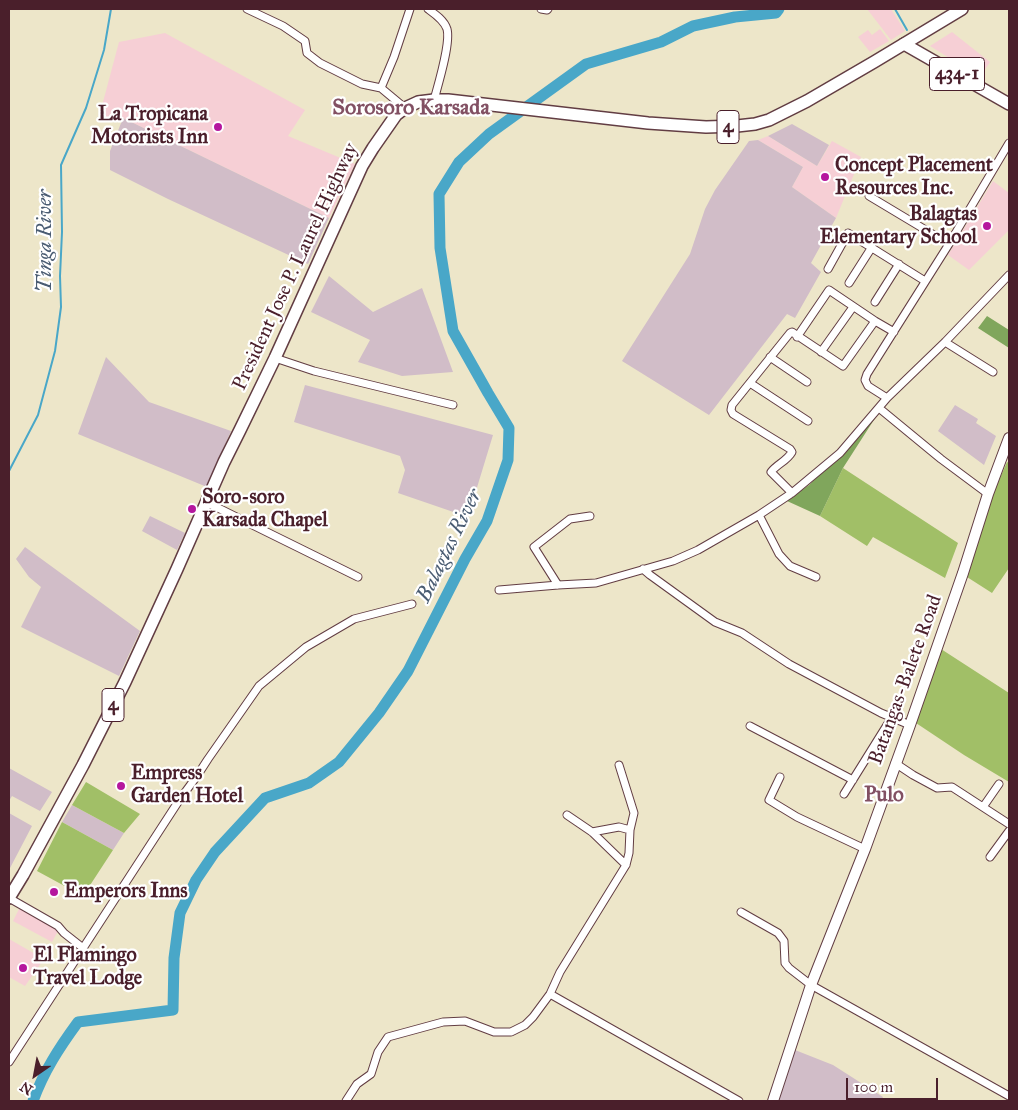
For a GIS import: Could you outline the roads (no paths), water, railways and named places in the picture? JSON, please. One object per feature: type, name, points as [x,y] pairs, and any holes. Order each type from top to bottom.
[{"type":"main road","name":"President Jose P. Laurel Highway","points":[[9,898],[106,721],[362,166],[396,115],[418,102],[448,100],[648,123],[706,127],[755,124],[769,120],[806,101],[962,9]]},
{"type":"main road","name":"434-1","points":[[904,44],[1009,104]]},
{"type":"main road","name":"Batangas-Balete Road","points":[[773,1101],[811,985],[910,725],[963,573],[988,494],[1009,438]]},
{"type":"street","points":[[247,9],[284,26],[305,41],[306,53],[320,63],[362,84],[381,88],[405,108]]},
{"type":"street","points":[[381,88],[394,57],[410,9]]},
{"type":"street","points":[[429,9],[443,20],[447,29],[448,41],[434,100]]},
{"type":"street","points":[[541,9],[548,9]]},
{"type":"street","points":[[887,398],[868,386],[865,380],[1006,154],[1009,143]]},
{"type":"street","points":[[870,196],[949,244]]},
{"type":"street","points":[[828,268],[848,233],[925,281]]},
{"type":"street","points":[[849,283],[872,248]]},
{"type":"street","points":[[875,302],[899,264]]},
{"type":"street","points":[[499,590],[596,583],[673,561],[698,550],[759,515],[792,493],[840,453],[887,398],[945,342],[1009,275]]},
{"type":"street","points":[[798,337],[829,290],[894,332]]},
{"type":"street","points":[[821,352],[853,307]]},
{"type":"street","points":[[792,493],[771,472],[791,455],[790,449],[733,414],[731,410],[732,405],[790,333],[792,332],[844,366],[875,321]]},
{"type":"street","points":[[945,342],[993,372]]},
{"type":"street","points":[[770,357],[807,382]]},
{"type":"street","points":[[274,358],[314,371],[453,405]]},
{"type":"street","points":[[750,383],[808,422]]},
{"type":"street","points":[[879,408],[941,459],[988,494]]},
{"type":"street","points":[[206,502],[358,576]]},
{"type":"street","points":[[759,515],[779,554],[790,566],[816,578]]},
{"type":"street","points":[[558,585],[534,547],[570,519],[590,516]]},
{"type":"street","points":[[644,569],[715,622],[742,634],[790,664],[880,713],[910,725]]},
{"type":"street","points":[[9,1062],[180,799],[259,686],[306,647],[354,619],[412,604]]},
{"type":"street","points":[[844,794],[892,717]]},
{"type":"street","points":[[750,726],[852,780]]},
{"type":"street","points":[[895,763],[938,788],[952,787],[1009,824]]},
{"type":"street","points":[[346,1101],[357,1084],[371,1074],[378,1052],[388,1037],[443,1022],[465,1021],[494,1032],[511,1032],[525,1025],[533,1017],[550,994],[560,972],[626,865],[634,813],[619,765]]},
{"type":"street","points":[[780,777],[769,800],[797,817],[864,849]]},
{"type":"street","points":[[983,807],[999,784]]},
{"type":"street","points":[[567,815],[592,832],[626,865]]},
{"type":"street","points":[[592,832],[619,827],[630,830]]},
{"type":"street","points":[[990,857],[1009,830]]},
{"type":"street","points":[[9,898],[58,926],[83,948]]},
{"type":"street","points":[[742,912],[778,933],[784,941],[784,963],[811,985],[1009,1096],[1004,1101]]},
{"type":"street","points":[[550,994],[739,1101]]},
{"type":"waterway","name":"Tinga River","points":[[9,471],[38,415],[55,351],[61,307],[61,165],[86,108],[104,50],[111,9]]},
{"type":"waterway","name":"Balagtas River","points":[[33,1101],[52,1060],[78,1022],[173,1010],[174,958],[180,913],[196,880],[215,852],[265,798],[309,783],[339,762],[379,713],[408,671],[465,559],[487,521],[508,460],[509,428],[453,331],[440,248],[439,194],[459,162],[489,134],[586,64],[661,42],[693,26],[735,17],[776,13],[779,9]]},
{"type":"waterway","points":[[895,9],[907,30]]},
{"type":"place","name":"La Tropicana Motorists Inn","points":[[218,127]]},
{"type":"place","name":"Concept Placement Resources Inc.","points":[[825,177]]},
{"type":"place","name":"Balagtas Elementary School","points":[[987,226]]},
{"type":"place","name":"Soro-soro Karsada Chapel","points":[[192,509]]},
{"type":"place","name":"Empress Garden Hotel","points":[[121,786]]},
{"type":"place","name":"Emperors Inns","points":[[54,892]]},
{"type":"place","name":"El Flamingo Travel Lodge","points":[[23,968]]},
{"type":"district","name":"Sorosoro Karsada","points":[[411,109]]},
{"type":"district","name":"Pulo","points":[[884,796]]}]
